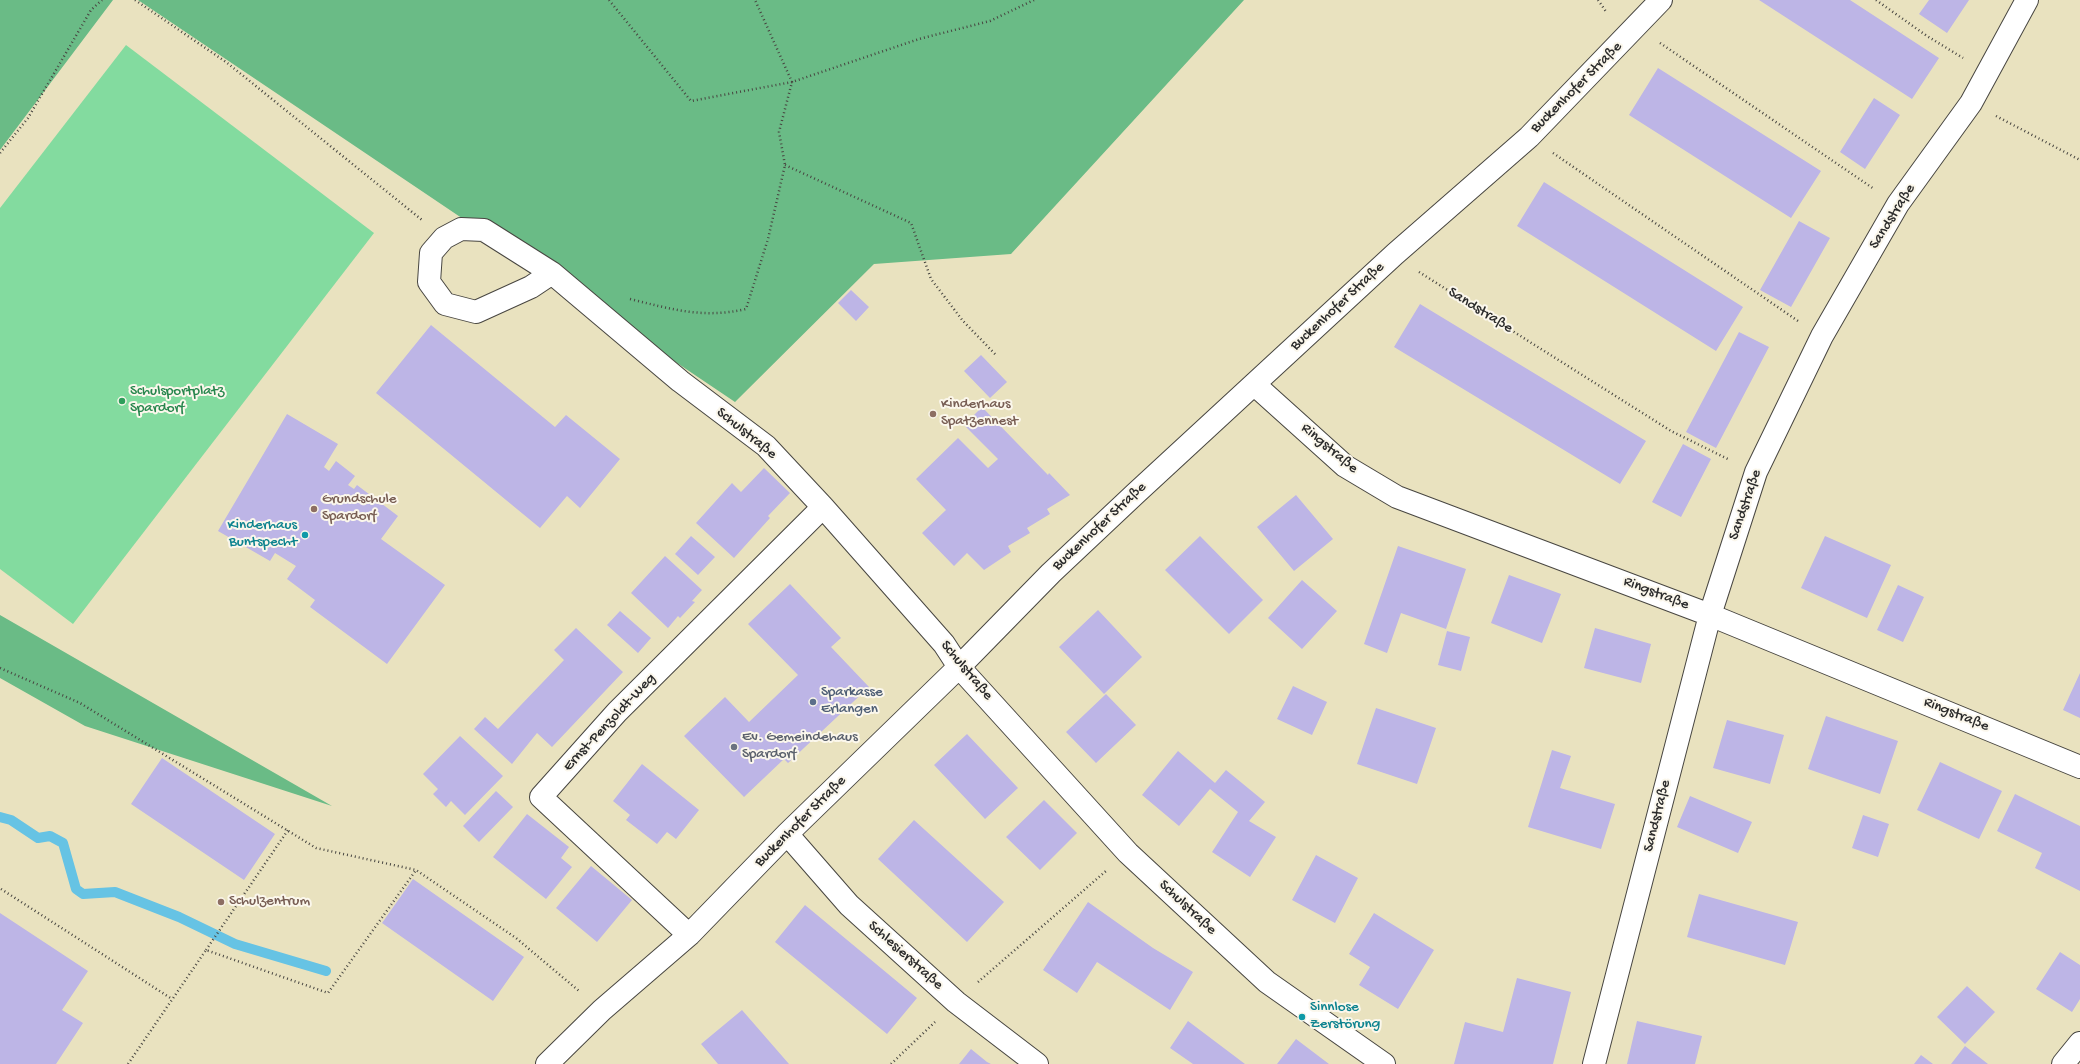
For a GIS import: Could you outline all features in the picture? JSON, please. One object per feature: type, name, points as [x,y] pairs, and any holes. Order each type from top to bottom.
[{"type":"street","name":"Buckenhofer Straße","points":[[548,1064],[602,1010],[689,935],[787,834],[959,667],[1051,573],[1395,254],[1529,137],[1662,0]]},
{"type":"street","name":"Sandstraße","points":[[1594,1064],[1710,615],[1756,472],[1822,336],[1898,204],[1971,103],[2027,0]]},
{"type":"street","name":"Schulstraße","points":[[552,273],[531,287],[476,312],[445,304],[429,282],[431,253],[444,238],[461,229],[484,230],[552,273],[680,381],[766,446],[823,506],[944,644],[959,667],[1128,853],[1267,982],[1384,1064]]},
{"type":"street","name":"Ringstraße","points":[[1255,385],[1345,466],[1397,497],[1710,615],[2080,767]]},
{"type":"street","name":"Ernst-Penzoldt-Weg","points":[[689,935],[541,796],[617,712],[823,506]]},
{"type":"street","name":"Schlesierstraße","points":[[787,834],[849,905],[956,1002],[1037,1064]]},
{"type":"street","points":[[2063,1064],[2080,1043]]},
{"type":"path","points":[[0,153],[28,118],[91,10],[102,0]]},
{"type":"path","points":[[136,0],[226,62],[444,238]]},
{"type":"path","points":[[609,0],[691,101],[792,82],[919,39],[990,21],[1034,0]]},
{"type":"path","points":[[603,316],[624,297],[678,311],[723,315],[746,310],[768,239],[785,164],[779,132],[792,82],[755,0]]},
{"type":"path","points":[[1876,0],[1945,47]]},
{"type":"path","points":[[1636,26],[1860,179]]},
{"type":"path","points":[[1971,103],[2080,160]]},
{"type":"path","points":[[1529,137],[1788,315]]},
{"type":"path","points":[[785,164],[911,223],[931,279],[963,321],[996,355]]},
{"type":"path","name":"Sandstraße","points":[[1423,275],[1671,431],[1702,446]]},
{"type":"path","points":[[0,668],[80,703],[316,848],[416,870],[516,938],[602,1010]]},
{"type":"path","points":[[128,1064],[288,830]]},
{"type":"path","points":[[891,1064],[956,1002],[1128,853]]},
{"type":"path","points":[[206,950],[328,993],[416,870]]},
{"type":"path","points":[[1,889],[172,1000]]},
{"type":"green space","points":[[0,0],[113,0],[0,150]]},
{"type":"green space","points":[[138,0],[1244,0],[1011,254],[874,264],[735,402]]},
{"type":"green space","name":"Schulsportplatz Spardorf","points":[[126,45],[374,233],[73,624],[0,569],[0,208]]},
{"type":"green space","points":[[0,615],[332,806],[85,726],[0,678]]},
{"type":"building","points":[[1759,0],[1850,0],[1939,58],[1912,99]]},
{"type":"building","points":[[1929,0],[1969,0],[1947,33],[1919,14]]},
{"type":"building","points":[[1658,68],[1821,171],[1791,218],[1629,115]]},
{"type":"building","points":[[1874,98],[1900,115],[1865,169],[1840,152]]},
{"type":"building","points":[[1544,182],[1743,307],[1716,351],[1517,226]]},
{"type":"building","points":[[1799,221],[1830,238],[1791,307],[1760,290]]},
{"type":"building","points":[[851,290],[869,307],[856,321],[838,303]]},
{"type":"building","points":[[1420,304],[1646,441],[1620,484],[1394,347]]},
{"type":"building","points":[[431,325],[555,427],[566,415],[620,459],[580,508],[567,496],[540,528],[376,393]]},
{"type":"building","points":[[1739,332],[1769,347],[1716,448],[1686,432]]},
{"type":"building","points":[[981,355],[1007,382],[990,398],[964,371]]},
{"type":"building","points":[[982,407],[1048,475],[1049,473],[1070,495],[1047,509],[1050,514],[1027,528],[1030,533],[1008,546],[1011,552],[984,570],[967,553],[954,566],[922,533],[946,510],[916,479],[958,438],[988,468],[998,459],[964,425]]},
{"type":"building","name":"Kinderhaus Buntspecht","points":[[287,414],[338,444],[324,467],[329,471],[336,461],[355,476],[348,485],[354,489],[357,485],[398,516],[381,539],[445,585],[387,664],[310,607],[315,600],[287,579],[296,566],[275,553],[270,561],[218,531]]},
{"type":"building","points":[[1683,444],[1711,459],[1681,517],[1652,502]]},
{"type":"building","points":[[764,468],[790,493],[768,516],[770,518],[734,558],[696,523],[732,483],[741,492]]},
{"type":"building","points":[[1296,495],[1333,539],[1294,571],[1257,527]]},
{"type":"building","points":[[691,536],[715,557],[698,575],[675,554]]},
{"type":"building","points":[[1200,536],[1263,600],[1229,634],[1165,570]]},
{"type":"building","points":[[1825,536],[1891,565],[1867,618],[1801,588]]},
{"type":"building","points":[[1398,546],[1466,569],[1446,629],[1401,613],[1387,653],[1364,644]]},
{"type":"building","points":[[665,556],[702,590],[692,601],[695,602],[680,618],[678,616],[668,628],[631,593]]},
{"type":"building","points":[[1509,575],[1561,594],[1542,643],[1491,623]]},
{"type":"building","points":[[1302,580],[1337,611],[1302,649],[1268,618]]},
{"type":"building","points":[[790,584],[841,638],[831,647],[869,687],[788,763],[784,759],[744,797],[684,736],[725,697],[749,722],[798,675],[748,624]]},
{"type":"building","points":[[1898,585],[1924,597],[1903,642],[1877,630]]},
{"type":"building","points":[[1098,610],[1142,657],[1104,694],[1059,647]]},
{"type":"building","points":[[620,611],[651,638],[638,653],[607,625]]},
{"type":"building","points":[[576,628],[623,672],[552,747],[537,733],[512,764],[474,729],[485,717],[498,729],[564,660],[554,650]]},
{"type":"building","points":[[1595,628],[1651,644],[1641,683],[1584,668]]},
{"type":"building","points":[[1447,631],[1470,637],[1461,671],[1438,665]]},
{"type":"building","points":[[2080,673],[2080,718],[2063,710]]},
{"type":"building","points":[[1293,686],[1327,702],[1312,735],[1277,719]]},
{"type":"building","points":[[1106,694],[1136,725],[1096,763],[1066,732]]},
{"type":"building","points":[[1376,708],[1436,728],[1417,784],[1357,764]]},
{"type":"building","points":[[1826,716],[1898,741],[1880,794],[1808,769]]},
{"type":"building","points":[[1727,720],[1784,735],[1770,784],[1713,768]]},
{"type":"building","points":[[967,734],[1018,788],[985,819],[934,765]]},
{"type":"building","points":[[460,736],[503,776],[465,815],[451,801],[446,807],[433,794],[438,789],[423,774]]},
{"type":"building","points":[[1552,750],[1571,756],[1560,788],[1615,804],[1601,849],[1528,827]]},
{"type":"building","points":[[1178,751],[1215,783],[1226,770],[1265,802],[1249,821],[1276,837],[1250,877],[1212,852],[1238,812],[1210,789],[1179,826],[1142,795]]},
{"type":"building","points":[[162,758],[275,834],[244,880],[131,804]]},
{"type":"building","points":[[1940,762],[2002,791],[1979,839],[1917,810]]},
{"type":"building","points":[[642,764],[699,810],[676,839],[667,832],[657,844],[626,820],[630,815],[613,801]]},
{"type":"building","points":[[496,791],[513,807],[479,842],[463,826]]},
{"type":"building","points":[[2015,794],[2080,826],[2080,891],[2035,868],[2042,853],[1997,831]]},
{"type":"building","points":[[1690,796],[1752,822],[1738,853],[1677,827]]},
{"type":"building","points":[[1044,800],[1077,833],[1040,870],[1006,837]]},
{"type":"building","points":[[527,814],[569,847],[561,858],[572,867],[546,899],[493,857]]},
{"type":"building","points":[[1863,815],[1889,824],[1878,857],[1852,848]]},
{"type":"building","points":[[914,820],[1004,902],[967,942],[878,859]]},
{"type":"building","points":[[1316,855],[1358,878],[1335,923],[1292,900]]},
{"type":"building","points":[[591,866],[632,900],[597,942],[556,908]]},
{"type":"building","points":[[413,879],[524,957],[493,1001],[382,923]]},
{"type":"building","points":[[1699,894],[1798,922],[1785,965],[1687,937]]},
{"type":"building","points":[[1088,902],[1153,948],[1193,972],[1170,1010],[1097,962],[1077,993],[1043,970]]},
{"type":"building","points":[[805,905],[917,998],[887,1034],[775,942]]},
{"type":"building","points":[[0,913],[88,971],[62,1010],[83,1023],[56,1064],[0,1064]]},
{"type":"building","points":[[1374,913],[1434,950],[1398,1009],[1359,985],[1370,967],[1349,954]]},
{"type":"building","points":[[2060,952],[2080,965],[2080,999],[2072,1012],[2036,989]]},
{"type":"building","points":[[1517,978],[1571,992],[1553,1064],[1454,1064],[1465,1022],[1503,1032]]},
{"type":"building","points":[[1967,986],[1995,1012],[1965,1044],[1937,1017]]},
{"type":"building","points":[[742,1010],[789,1064],[718,1064],[701,1044]]},
{"type":"building","points":[[1188,1021],[1245,1064],[1193,1064],[1170,1048]]},
{"type":"building","points":[[1637,1021],[1702,1036],[1695,1064],[1627,1064]]},
{"type":"building","points":[[1296,1039],[1329,1064],[1277,1064]]},
{"type":"building","points":[[1965,1046],[1988,1064],[1951,1064]]},
{"type":"building","points":[[971,1049],[987,1062],[991,1064],[959,1064]]},
{"type":"building","points":[[1921,1055],[1933,1064],[1914,1064]]},
{"type":"waterway","points":[[0,817],[11,820],[38,838],[50,836],[63,843],[76,889],[83,894],[115,892],[179,917],[235,944],[326,971]]},
{"type":"place","name":"Schulsportplatz Spardorf","points":[[122,401]]},
{"type":"place","name":"Kinderhaus Spatzennest","points":[[933,414]]},
{"type":"place","name":"Grundschule Spardorf","points":[[314,509]]},
{"type":"place","name":"Kinderhaus Buntspecht","points":[[305,535]]},
{"type":"place","name":"Sparkasse Erlangen","points":[[813,702]]},
{"type":"place","name":"Ev. Gemeindehaus Spardorf","points":[[734,747]]},
{"type":"place","name":"Schulzentrum","points":[[221,902]]},
{"type":"place","name":"Sinnlose Zerstörung","points":[[1302,1017]]}]
